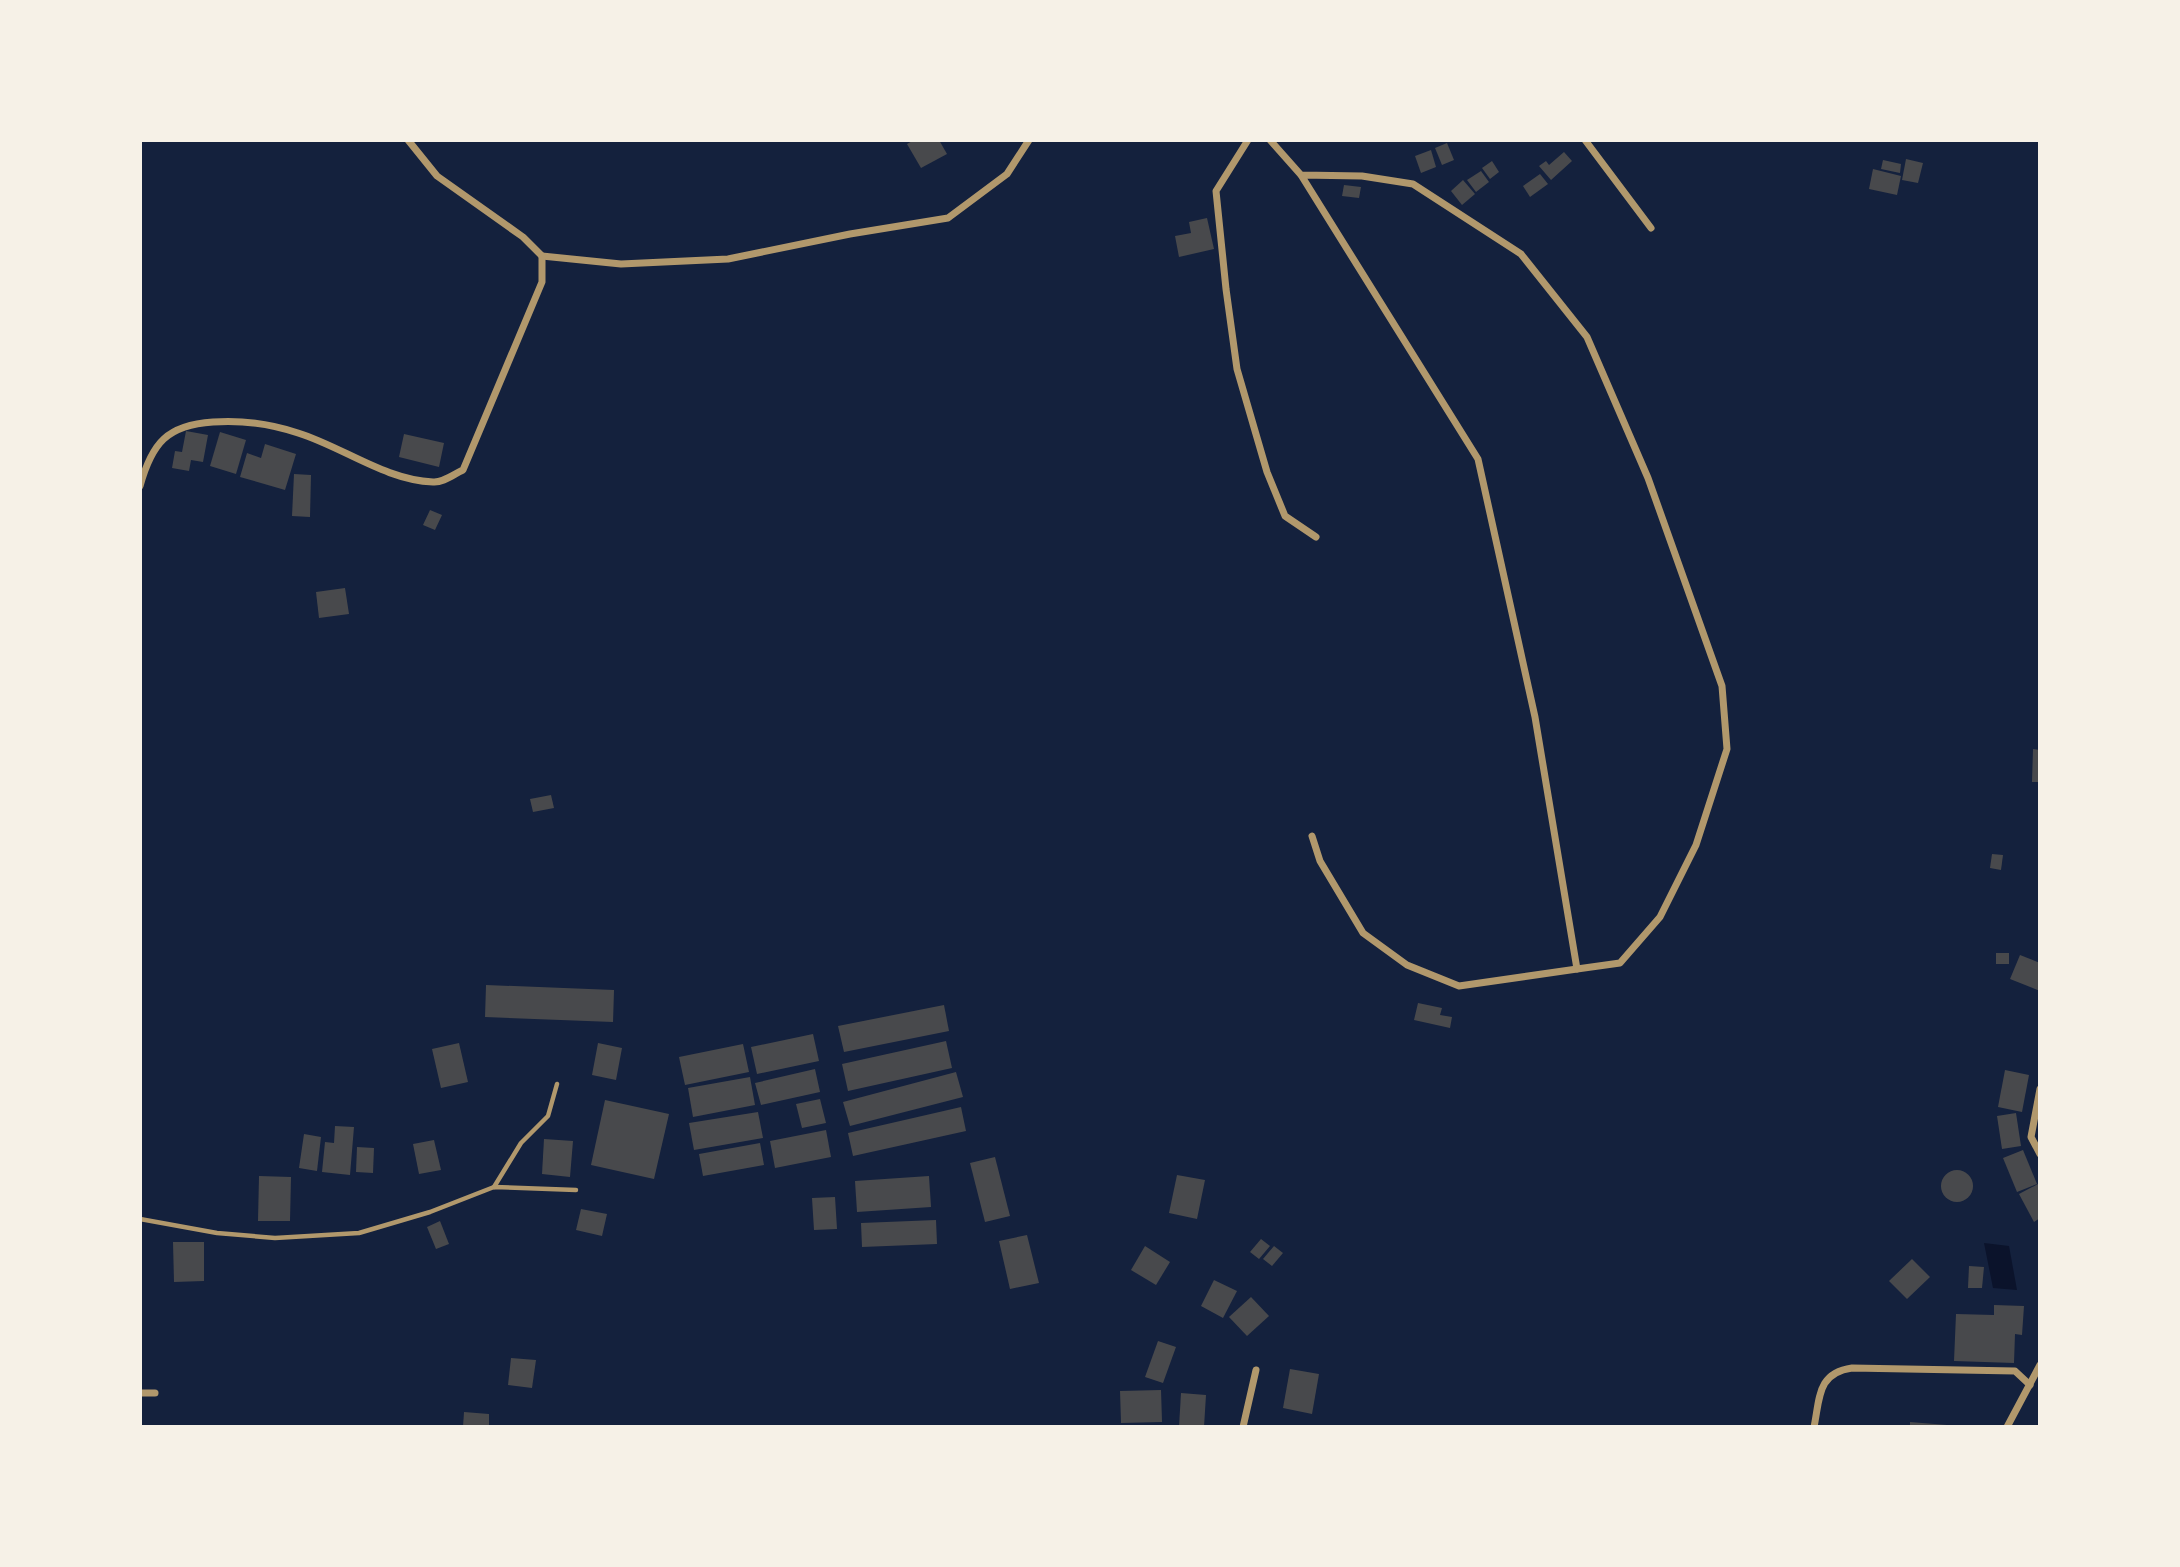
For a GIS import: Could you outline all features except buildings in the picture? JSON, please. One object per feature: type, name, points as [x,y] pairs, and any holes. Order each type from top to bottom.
[{"type":"street","points":[[408,140],[437,176],[523,237],[542,256],[621,264],[728,259],[850,234],[948,218],[1007,174],[1030,140]]},
{"type":"street","points":[[1248,140],[1216,191],[1237,369],[1267,472],[1285,516],[1316,537]]},
{"type":"street","points":[[1270,140],[1301,175],[1478,459],[1535,717],[1577,969]]},
{"type":"street","points":[[1585,140],[1651,228]]},
{"type":"street","points":[[1301,175],[1362,176],[1413,184],[1521,254],[1587,337],[1648,478],[1718,673],[1722,686],[1727,749],[1696,845],[1660,917],[1620,963],[1460,986],[1407,964],[1363,933],[1320,862],[1312,836]]},
{"type":"street","points":[[140,486],[146,465],[165,436],[192,423],[239,421],[297,432],[400,476],[437,483],[463,470],[542,282],[542,256]]},
{"type":"street","points":[[2040,1089],[2031,1137],[2040,1154]]},
{"type":"street","points":[[2007,1427],[2040,1365]]},
{"type":"street","points":[[1243,1427],[1256,1370]]},
{"type":"street","points":[[1814,1427],[1821,1390],[1830,1376],[1838,1370],[2015,1371],[2030,1385]]},
{"type":"street","points":[[140,1393],[155,1393]]},
{"type":"lane","points":[[495,1187],[521,1143],[548,1116],[557,1084]]},
{"type":"lane","points":[[140,1219],[217,1233],[275,1238],[359,1233],[430,1212],[495,1187],[576,1190]]},
{"type":"water","points":[[1984,1243],[2009,1246],[2017,1290],[1993,1288]]}]
